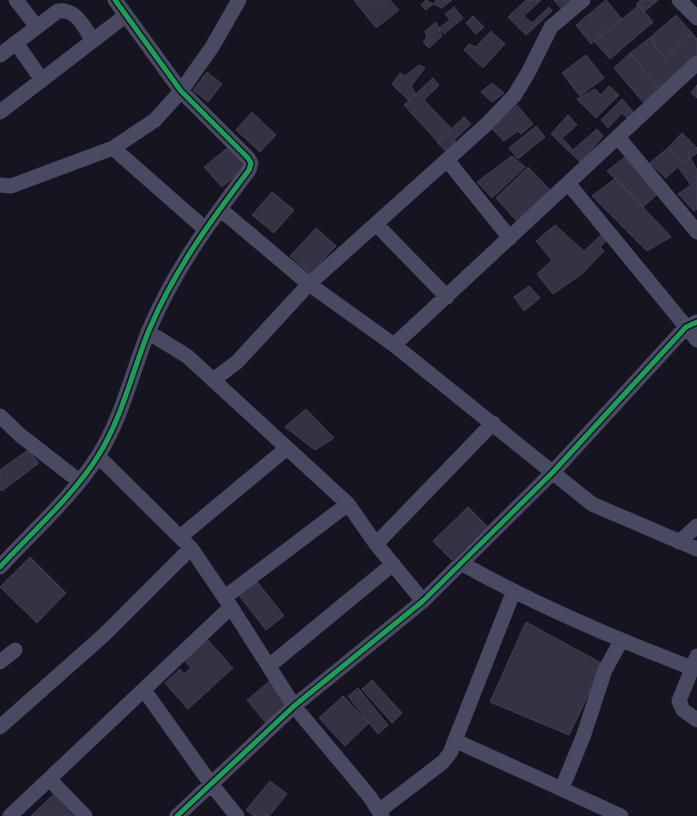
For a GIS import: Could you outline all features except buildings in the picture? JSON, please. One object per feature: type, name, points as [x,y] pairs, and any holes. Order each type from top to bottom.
[{"type":"street","points":[[16,0],[37,27]]},
{"type":"street","points":[[0,567],[79,481],[98,456],[124,402],[148,332],[167,290],[204,228],[249,170],[250,163],[248,158],[182,91],[115,0]]},
{"type":"street","points":[[0,185],[11,186],[113,148],[155,120],[182,91],[212,47],[239,0]]},
{"type":"street","points":[[213,380],[237,362],[309,284],[488,123],[514,96],[551,27],[583,0]]},
{"type":"street","points":[[679,0],[697,18]]},
{"type":"street","points":[[0,55],[58,11],[67,10],[74,14],[93,41]]},
{"type":"street","points":[[0,112],[125,16]]},
{"type":"street","points":[[16,43],[42,80]]},
{"type":"street","points":[[394,345],[697,63]]},
{"type":"street","points":[[618,137],[697,232]]},
{"type":"street","points":[[113,148],[204,228]]},
{"type":"street","points":[[447,160],[510,238]]},
{"type":"street","points":[[568,183],[692,324],[697,340]]},
{"type":"street","points":[[220,209],[309,284],[394,345],[592,504],[697,549]]},
{"type":"street","points":[[376,224],[447,297]]},
{"type":"street","points":[[177,816],[294,706],[424,601],[553,472],[692,324]]},
{"type":"street","points":[[148,332],[187,356],[348,504],[376,544],[424,601]]},
{"type":"street","points":[[0,416],[20,435],[79,481]]},
{"type":"street","points":[[376,544],[493,423]]},
{"type":"street","points":[[180,537],[287,448]]},
{"type":"street","points":[[98,456],[191,548],[228,602],[294,706],[381,814],[443,762],[456,741],[513,593]]},
{"type":"street","points":[[10,816],[144,690],[228,602],[348,504]]},
{"type":"street","points":[[679,542],[697,526]]},
{"type":"street","points":[[0,727],[105,634],[191,548]]},
{"type":"street","points":[[461,563],[513,593],[621,641],[695,662],[679,700],[683,710],[697,720]]},
{"type":"street","points":[[269,666],[393,564]]},
{"type":"street","points":[[562,788],[583,736],[605,670],[621,641]]},
{"type":"street","points":[[0,662],[15,650]]},
{"type":"street","points":[[144,690],[210,784],[237,816]]},
{"type":"street","points":[[456,741],[621,816]]},
{"type":"street","points":[[49,779],[85,816]]},
{"type":"cycle path","points":[[0,567],[65,499],[98,456],[114,426],[149,330],[159,308],[194,247],[249,170],[251,163],[181,91],[115,0]]},
{"type":"cycle path","points":[[177,816],[294,706],[423,601],[553,472],[686,327],[697,322]]}]
